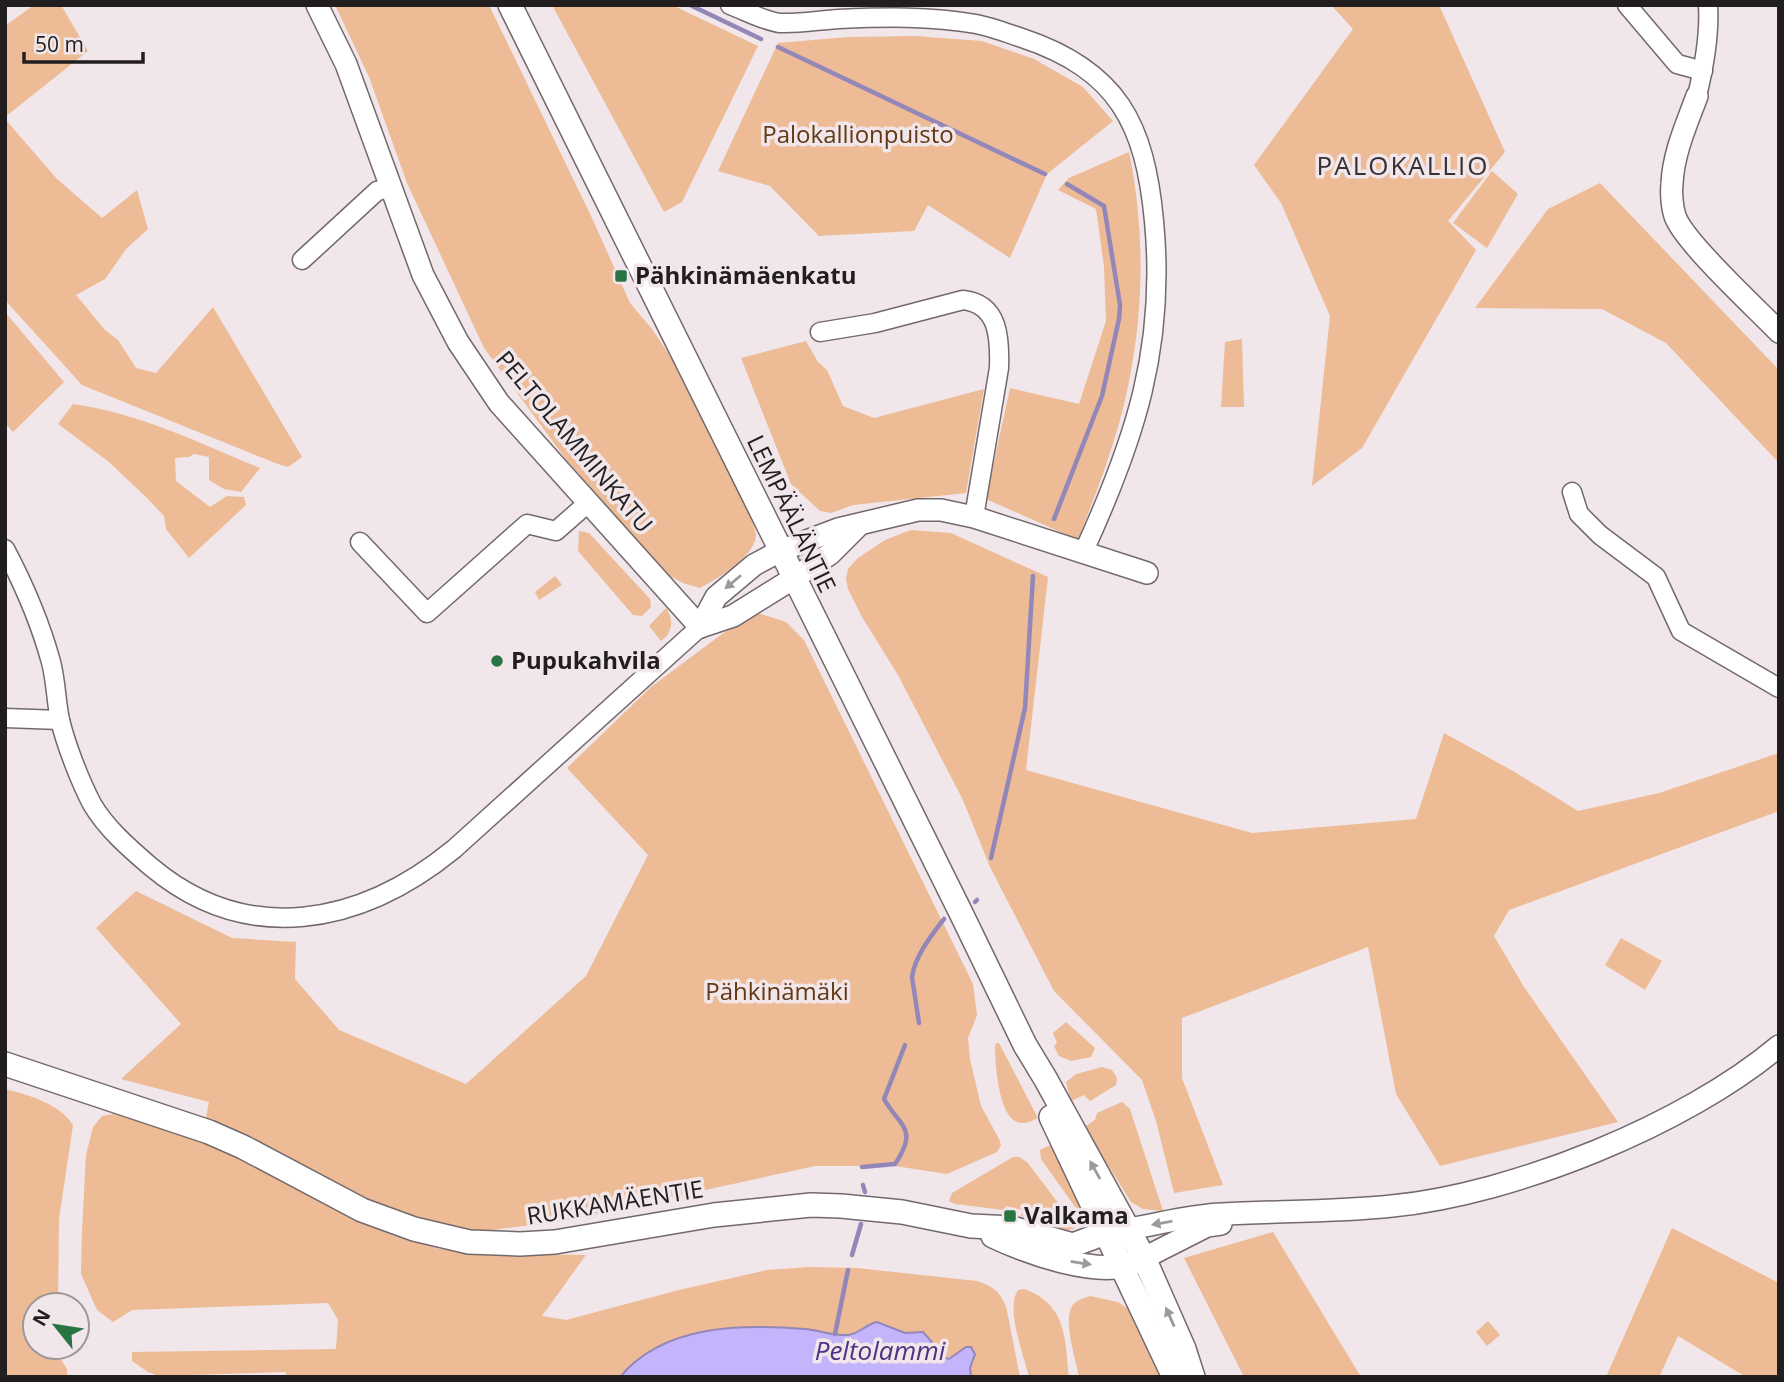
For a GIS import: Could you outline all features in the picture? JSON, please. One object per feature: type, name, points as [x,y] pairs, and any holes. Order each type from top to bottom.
[{"type":"main road","name":"LEMPÄÄLÄNTIE","points":[[510,5],[1025,1045],[1128,1229],[1133,1263],[1174,1377]]},
{"type":"main road","name":"LEMPÄÄLÄNTIE","points":[[1025,1045],[1038,1088],[1105,1233],[1133,1263],[1184,1349],[1194,1377]]},
{"type":"main road","name":"RUKKAMÄENTIE","points":[[5,1064],[209,1132],[362,1210],[414,1229],[469,1242],[555,1242],[601,1232],[714,1215],[811,1205],[902,1212],[971,1226],[1012,1228],[1073,1245],[1105,1233],[1128,1229]]},
{"type":"main road","name":"RUKKAMÄENTIE","points":[[971,1226],[1008,1243],[1058,1259],[1081,1264],[1133,1263]]},
{"type":"street","name":"PELTOLAMMINKATU","points":[[317,5],[346,64],[423,275],[458,342],[499,403],[700,626]]},
{"type":"street","points":[[730,5],[780,23],[916,16],[980,24],[1043,45],[1065,56],[1086,69],[1109,89],[1126,112],[1140,142],[1152,195],[1157,260],[1154,336],[1129,441],[1113,488],[1083,553]]},
{"type":"street","points":[[1627,5],[1677,64],[1703,71]]},
{"type":"street","points":[[1707,5],[1709,17],[1703,71],[1673,172],[1671,186],[1675,216],[1703,253],[1779,332]]},
{"type":"street","points":[[302,260],[376,191],[392,187]]},
{"type":"street","points":[[820,332],[875,323],[951,301],[975,301],[985,309],[996,327],[1000,345],[999,368],[974,517]]},
{"type":"street","points":[[1572,492],[1578,514],[1600,535],[1656,577],[1681,631],[1779,688]]},
{"type":"street","points":[[360,542],[427,613],[527,524],[556,531],[589,502]]},
{"type":"street","points":[[5,549],[40,627],[52,664],[60,720],[92,804],[118,837],[166,880],[198,899],[235,912],[281,917],[315,916],[365,903],[404,884],[435,864],[700,626],[716,597],[754,565],[780,551],[838,529],[877,518],[918,510],[941,510],[974,517],[1147,573]]},
{"type":"street","points":[[700,626],[733,616],[794,578],[830,554],[859,525]]},
{"type":"street","points":[[5,718],[60,720]]},
{"type":"street","points":[[1128,1229],[1220,1214],[1393,1206],[1477,1191],[1519,1179],[1606,1146],[1674,1114],[1724,1084],[1779,1045]]},
{"type":"street","points":[[1133,1263],[1207,1226],[1227,1223],[1245,1214]]},
{"type":"green space","points":[[34,5],[61,5],[88,51],[5,117],[5,26]]},
{"type":"green space","points":[[335,5],[489,5],[630,303],[670,356],[752,519],[756,534],[754,544],[742,559],[725,573],[700,588],[668,575],[565,458],[484,348],[407,183],[369,77]]},
{"type":"green space","points":[[552,5],[672,5],[758,46],[682,202],[664,212]]},
{"type":"green space","points":[[1331,5],[1439,5],[1505,152],[1448,221],[1476,250],[1362,448],[1312,486],[1330,316],[1281,203],[1254,165],[1353,29]]},
{"type":"green space","name":"Palokallionpuisto","points":[[915,36],[982,41],[1034,59],[1083,87],[1113,121],[1047,174],[1010,258],[928,205],[914,231],[819,236],[770,186],[718,171],[778,43],[848,37]]},
{"type":"green space","points":[[5,119],[57,179],[102,218],[137,190],[148,229],[127,248],[105,279],[76,295],[105,330],[118,340],[136,368],[156,373],[213,307],[302,457],[288,467],[275,463],[82,385],[5,300]]},
{"type":"green space","points":[[1129,152],[1136,190],[1141,268],[1135,345],[1120,422],[1078,540],[986,499],[1010,388],[1079,404],[1106,321],[1104,267],[1096,209],[1058,190],[1069,178]]},
{"type":"green space","points":[[1492,171],[1518,194],[1487,248],[1453,223]]},
{"type":"green space","points":[[1600,183],[1779,370],[1779,463],[1666,343],[1602,309],[1475,308],[1548,209]]},
{"type":"green space","points":[[5,312],[64,382],[13,432],[5,423]]},
{"type":"green space","points":[[1242,339],[1244,407],[1221,407],[1225,342]]},
{"type":"green space","points":[[806,341],[818,362],[827,370],[843,406],[874,418],[984,389],[966,493],[853,505],[831,513],[820,511],[791,484],[741,358]]},
{"type":"green space","points":[[73,404],[145,422],[260,468],[241,492],[224,489],[209,480],[209,457],[194,454],[175,458],[176,481],[210,507],[227,496],[244,497],[246,505],[189,558],[166,529],[164,516],[147,498],[109,462],[58,424]]},
{"type":"green space","points":[[911,530],[951,533],[1048,577],[1026,770],[1252,833],[1416,819],[1444,733],[1578,811],[1659,793],[1779,753],[1779,811],[1509,910],[1494,936],[1524,987],[1618,1122],[1440,1166],[1396,1094],[1368,947],[1182,1018],[1182,1078],[1223,1185],[1174,1193],[1156,1121],[1142,1080],[1054,991],[990,867],[963,800],[898,675],[848,589],[848,569],[858,558],[885,540]]},
{"type":"green space","points":[[579,531],[589,533],[650,599],[651,607],[642,616],[633,615],[578,551]]},
{"type":"green space","points":[[555,576],[562,585],[539,600],[535,592]]},
{"type":"green space","points":[[666,608],[671,626],[661,641],[649,626]]},
{"type":"green space","name":"Pähkinämäki","points":[[758,613],[786,622],[804,640],[973,984],[977,1015],[968,1038],[970,1059],[981,1106],[1001,1145],[997,1152],[947,1174],[895,1166],[815,1166],[563,1221],[483,1231],[430,1226],[395,1213],[205,1122],[209,1102],[121,1079],[181,1024],[96,928],[136,891],[232,938],[296,942],[295,979],[339,1030],[466,1084],[586,976],[648,855],[567,768],[651,687],[722,634]]},
{"type":"green space","points":[[1621,938],[1662,961],[1645,990],[1605,965]]},
{"type":"green space","points":[[1066,1022],[1095,1048],[1091,1057],[1071,1061],[1059,1056],[1054,1046],[1057,1043],[1053,1033]]},
{"type":"green space","points":[[997,1043],[1038,1118],[1020,1123],[1011,1117],[1006,1109],[997,1075]]},
{"type":"green space","points":[[1102,1067],[1112,1070],[1117,1078],[1116,1085],[1090,1101],[1084,1095],[1071,1101],[1066,1082],[1076,1074]]},
{"type":"green space","points":[[5,1089],[34,1097],[52,1106],[73,1125],[59,1219],[58,1291],[21,1291],[21,1361],[62,1361],[67,1369],[67,1377],[5,1377]]},
{"type":"green space","points":[[1122,1102],[1130,1109],[1163,1211],[1143,1209],[1131,1202],[1084,1127],[1095,1120],[1097,1113]]},
{"type":"green space","points":[[119,1113],[227,1151],[393,1235],[440,1249],[472,1253],[586,1255],[542,1316],[566,1320],[767,1270],[857,1268],[977,1281],[995,1290],[1006,1306],[1020,1377],[971,1377],[970,1368],[974,1360],[966,1347],[954,1356],[945,1358],[924,1334],[904,1333],[874,1323],[846,1335],[779,1328],[704,1332],[658,1347],[638,1360],[620,1377],[286,1377],[286,1372],[159,1376],[132,1361],[132,1352],[336,1349],[338,1320],[328,1303],[132,1310],[113,1322],[97,1310],[91,1291],[89,1291],[81,1274],[82,1230],[86,1155],[93,1127],[102,1116]]},
{"type":"green space","points":[[1053,1144],[1086,1217],[1078,1211],[1041,1159],[1040,1150]]},
{"type":"green space","points":[[1013,1157],[1027,1162],[1075,1225],[1074,1229],[1066,1230],[1021,1216],[1022,1210],[1006,1206],[1004,1210],[949,1201],[952,1193]]},
{"type":"green space","points":[[1672,1228],[1779,1283],[1779,1377],[1746,1377],[1678,1336],[1659,1377],[1606,1377]]},
{"type":"green space","points":[[1273,1232],[1361,1377],[1244,1377],[1184,1258]]},
{"type":"green space","points":[[1024,1289],[1049,1304],[1056,1313],[1064,1336],[1069,1377],[1029,1377],[1014,1320],[1015,1298],[1018,1290]]},
{"type":"green space","points":[[1090,1296],[1118,1302],[1127,1308],[1160,1377],[1079,1377],[1069,1315],[1075,1303]]},
{"type":"green space","points":[[1488,1321],[1500,1335],[1487,1346],[1476,1332]]},
{"type":"water","name":"Peltolammi","points":[[877,1322],[905,1333],[923,1332],[949,1359],[966,1347],[971,1347],[975,1354],[970,1368],[971,1377],[620,1377],[638,1360],[659,1346],[705,1331],[781,1327],[848,1335]]},
{"type":"waterway","points":[[690,5],[761,39]]},
{"type":"waterway","points":[[778,47],[1045,174]]},
{"type":"waterway","points":[[1054,519],[1102,396],[1120,305],[1104,206],[1067,184]]},
{"type":"waterway","points":[[991,858],[1025,708],[1033,576]]},
{"type":"waterway","points":[[919,1023],[912,977],[924,946],[944,919]]},
{"type":"waterway","points":[[862,1167],[895,1164],[906,1143],[904,1128],[884,1099],[905,1045]]},
{"type":"waterway","points":[[863,1185],[865,1192]]},
{"type":"waterway","points":[[852,1255],[861,1224]]},
{"type":"waterway","points":[[835,1334],[848,1270]]},
{"type":"place","name":"Pähkinämäenkatu","points":[[621,276]]},
{"type":"place","name":"Pupukahvila","points":[[497,661]]},
{"type":"place","name":"Valkama","points":[[1010,1216]]},
{"type":"district","name":"PALOKALLIO","points":[[1403,166]]}]
